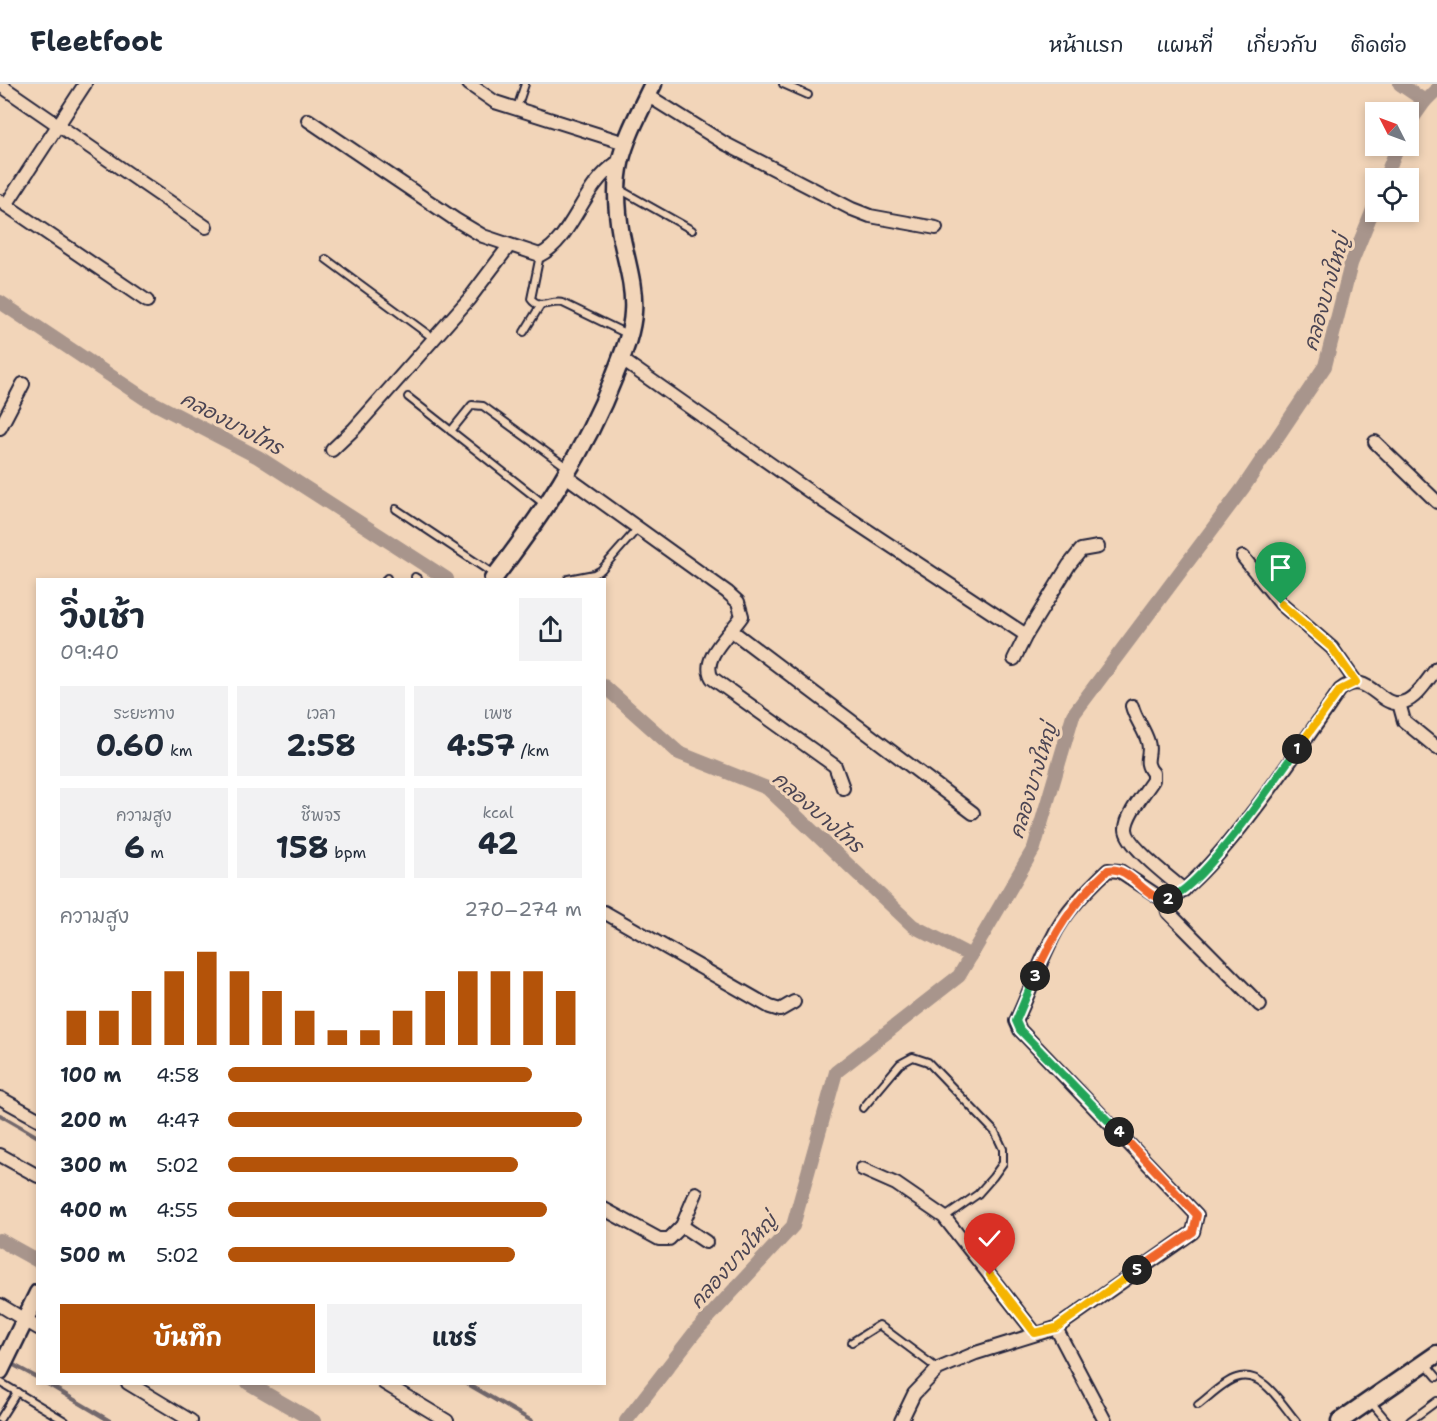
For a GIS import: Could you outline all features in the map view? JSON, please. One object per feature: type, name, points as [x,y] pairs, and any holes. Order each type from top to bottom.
[{"type":"street","points":[[85,84],[3,203],[147,301]]},
{"type":"street","points":[[469,84],[489,99],[625,143]]},
{"type":"street","points":[[0,85],[206,227]]},
{"type":"street","points":[[495,577],[569,473],[604,403],[629,335],[633,311],[632,292],[618,215],[616,187],[618,162],[650,90],[724,143],[852,209],[870,216],[936,228]]},
{"type":"street","points":[[308,120],[483,236],[540,255],[555,244],[597,178],[618,162]]},
{"type":"street","points":[[332,450],[354,429],[476,291],[509,246]]},
{"type":"street","points":[[621,359],[824,501],[1026,635]]},
{"type":"street","points":[[0,428],[23,384]]},
{"type":"street","points":[[1375,442],[1437,501]]},
{"type":"street","points":[[569,473],[639,528],[728,592],[738,602],[742,616],[708,663],[712,678],[835,766],[843,788]]},
{"type":"street","points":[[1014,659],[1069,565],[1081,550],[1098,547]]},
{"type":"street","points":[[1243,557],[1281,604],[1332,648],[1356,682],[1366,685],[1393,703],[1399,703],[1413,697],[1435,676]]},
{"type":"street","points":[[732,631],[973,813]]},
{"type":"street","points":[[1165,900],[1184,890],[1240,828],[1340,690],[1356,682]]},
{"type":"street","points":[[1399,703],[1404,721],[1437,748]]},
{"type":"street","points":[[1132,706],[1149,744],[1146,760],[1153,773],[1153,780],[1129,820],[1126,830],[1129,838],[1140,851],[1184,890]]},
{"type":"street","points":[[901,1421],[914,1394],[938,1369],[1035,1333],[1056,1328],[1193,1232],[1197,1215],[1020,1030],[1016,1021],[1052,937],[1080,898],[1108,870],[1120,871],[1165,900],[1168,912],[1260,1005]]},
{"type":"street","points":[[606,913],[770,1007],[780,1010],[794,1002]]},
{"type":"street","points":[[0,1098],[36,1118]]},
{"type":"street","points":[[0,1155],[36,1175]]},
{"type":"street","points":[[862,1169],[896,1184],[944,1218],[1035,1333]]},
{"type":"street","points":[[606,1210],[659,1239],[669,1239],[682,1226],[696,1193]]},
{"type":"street","points":[[682,1226],[706,1242]]},
{"type":"street","points":[[3,1368],[31,1324],[36,1302]]},
{"type":"street","points":[[0,1305],[31,1324]]},
{"type":"street","points":[[1056,1328],[1105,1421]]},
{"type":"street","points":[[1340,1421],[1431,1358]]},
{"type":"street","points":[[131,1385],[191,1421]]},
{"type":"street","points":[[387,1385],[447,1421]]},
{"type":"lane","points":[[517,109],[525,84]]},
{"type":"lane","points":[[783,84],[808,94]]},
{"type":"lane","points":[[616,187],[692,230]]},
{"type":"lane","points":[[540,255],[531,299],[540,306]]},
{"type":"lane","points":[[326,260],[433,338]]},
{"type":"lane","points":[[524,332],[540,306],[555,301],[629,335]]},
{"type":"lane","points":[[408,397],[547,506]]},
{"type":"lane","points":[[451,431],[472,405],[483,406],[569,473]]},
{"type":"lane","points":[[396,509],[495,577]]},
{"type":"lane","points":[[572,578],[602,570],[639,528]]},
{"type":"lane","points":[[863,1108],[900,1064],[913,1057],[928,1062],[995,1132],[1003,1149],[1003,1163],[978,1194],[944,1218]]},
{"type":"lane","points":[[852,1342],[879,1325],[938,1369]]},
{"type":"lane","points":[[1431,1358],[1437,1377]]},
{"type":"lane","points":[[3,1368],[17,1392],[65,1421]]},
{"type":"lane","points":[[1198,1405],[1235,1378],[1249,1376],[1262,1381],[1296,1421]]},
{"type":"lane","points":[[0,1419],[17,1392]]},
{"type":"lane","points":[[1370,1401],[1387,1421]]},
{"type":"lane","points":[[1410,1421],[1437,1401]]},
{"type":"waterway","points":[[1400,84],[1425,101]]},
{"type":"waterway","name":"คลองบางใหญ่","points":[[1419,109],[1437,89]]},
{"type":"waterway","name":"คลองบางใหญ่","points":[[1389,168],[1394,156]]},
{"type":"waterway","name":"คลองบางใหญ่","points":[[626,1421],[695,1332],[793,1226],[836,1072],[959,976],[1034,848],[1073,715],[1243,488],[1325,366],[1351,264],[1368,222]]},
{"type":"waterway","name":"คลองบางไทร","points":[[0,302],[144,398],[258,457],[445,578]]},
{"type":"waterway","name":"คลองบางไทร","points":[[606,688],[679,753],[767,788],[913,926],[971,956]]},
{"type":"waterway","points":[[0,1115],[36,1136]]},
{"type":"waterway","points":[[0,1240],[36,1260]]},
{"type":"waterway","points":[[8,1362],[36,1377]]},
{"type":"waterway","points":[[49,1385],[110,1421]]},
{"type":"waterway","points":[[251,1385],[314,1421]]},
{"type":"waterway","points":[[469,1385],[532,1421]]},
{"type":"route","points":[[990,1275],[1035,1333],[1056,1328],[1193,1232],[1197,1225],[1197,1215],[1020,1030],[1016,1021],[1052,937],[1080,898],[1108,870],[1120,871],[1156,897],[1165,900],[1174,897],[1192,883],[1240,828],[1340,690],[1356,682],[1348,667],[1332,648],[1281,604]]}]
